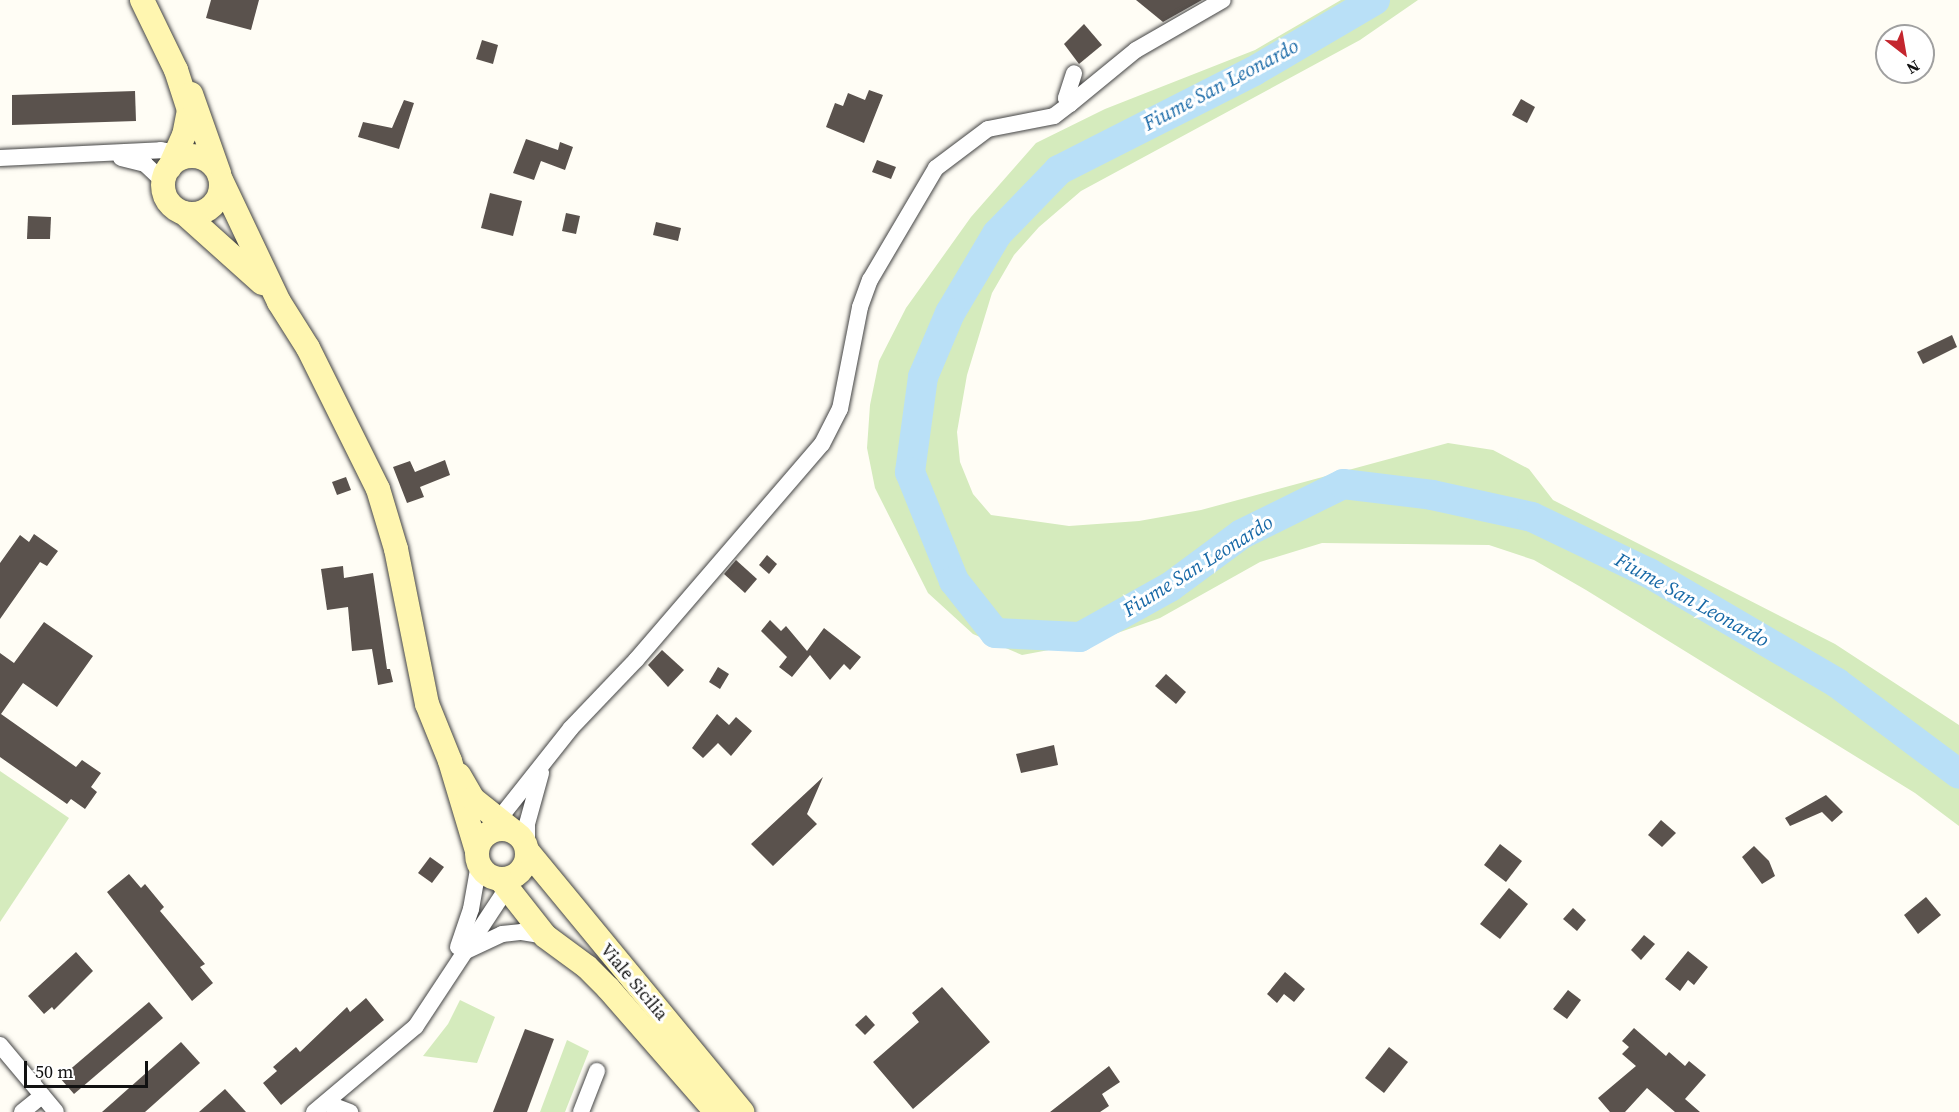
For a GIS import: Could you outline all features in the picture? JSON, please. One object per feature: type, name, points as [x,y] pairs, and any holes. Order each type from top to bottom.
[{"type":"main road","points":[[142,0],[176,70],[197,104],[220,177],[221,190],[212,207],[203,212],[184,213]]},
{"type":"main road","points":[[176,70],[189,110],[174,157],[168,201],[242,261],[279,302]]},
{"type":"main road","points":[[174,157],[211,163],[220,177],[279,302],[308,348],[378,489],[396,549],[427,704],[450,760],[473,799],[501,843],[525,866],[507,880]]},
{"type":"main road","points":[[450,760],[501,843]]},
{"type":"main road","name":"Viale Sicilia","points":[[716,1112],[587,966],[545,936],[507,880],[487,875],[501,843],[742,1112]]},
{"type":"street","points":[[450,970],[471,909],[501,843],[546,759],[797,476],[822,444],[840,409],[860,307],[870,280],[936,168],[988,129],[1032,123],[1054,116],[1136,50],[1223,0]]},
{"type":"street","points":[[1070,104],[1066,99],[1074,73]]},
{"type":"street","points":[[108,155],[145,164],[174,157]]},
{"type":"street","points":[[0,158],[108,155],[174,157]]},
{"type":"street","points":[[501,843],[529,816],[546,759]]},
{"type":"street","points":[[320,1107],[416,1026],[507,880]]},
{"type":"street","points":[[460,954],[480,941],[502,934],[522,932],[545,936]]},
{"type":"street","points":[[0,1045],[56,1112]]},
{"type":"street","points":[[581,1112],[597,1071]]},
{"type":"street","points":[[22,1112],[42,1096]]},
{"type":"street","points":[[320,1107],[350,1112]]},
{"type":"green space","points":[[1341,0],[1418,0],[1360,40],[1081,191],[1039,227],[1014,255],[992,293],[967,375],[957,432],[960,462],[973,494],[991,515],[1069,526],[1139,521],[1201,510],[1448,443],[1493,450],[1529,469],[1553,500],[1835,644],[1959,725],[1959,826],[1915,793],[1586,590],[1534,560],[1489,545],[1322,543],[1260,562],[1160,618],[1092,642],[1022,655],[973,634],[928,593],[875,488],[867,448],[870,405],[879,361],[906,308],[971,217],[1036,143],[1105,109],[1255,50]]},
{"type":"green space","points":[[0,771],[69,818],[0,922]]},
{"type":"green space","points":[[460,1000],[495,1017],[477,1063],[423,1056],[448,1024]]},
{"type":"green space","points":[[567,1040],[589,1051],[565,1112],[540,1112]]},
{"type":"building","points":[[211,0],[259,0],[251,30],[206,18]]},
{"type":"building","points":[[1136,0],[1202,0],[1163,22]]},
{"type":"building","points":[[1084,24],[1102,45],[1079,64],[1064,44]]},
{"type":"building","points":[[482,40],[498,45],[493,64],[476,59]]},
{"type":"building","points":[[869,90],[883,95],[864,143],[826,127],[835,103],[843,106],[848,93],[865,100]]},
{"type":"building","points":[[135,91],[136,121],[12,125],[12,95]]},
{"type":"building","points":[[1521,99],[1535,107],[1527,123],[1512,115]]},
{"type":"building","points":[[404,100],[414,103],[399,149],[358,137],[363,122],[392,128]]},
{"type":"building","points":[[526,139],[558,150],[560,142],[573,147],[565,170],[541,161],[534,180],[513,173]]},
{"type":"building","points":[[877,160],[896,167],[891,179],[872,172]]},
{"type":"building","points":[[490,193],[522,201],[513,236],[481,228]]},
{"type":"building","points":[[566,213],[580,216],[576,234],[562,231]]},
{"type":"building","points":[[28,216],[51,217],[50,239],[27,239]]},
{"type":"building","points":[[656,222],[681,228],[678,241],[653,235]]},
{"type":"building","points":[[1952,335],[1957,347],[1923,364],[1917,352]]},
{"type":"building","points":[[445,460],[450,475],[420,487],[424,497],[407,503],[393,467],[410,461],[415,472]]},
{"type":"building","points":[[346,477],[351,490],[337,495],[332,482]]},
{"type":"building","points":[[34,534],[58,551],[47,566],[40,562],[0,619],[0,563],[20,535],[29,542]]},
{"type":"building","points":[[767,555],[777,564],[769,574],[759,565]]},
{"type":"building","points":[[736,560],[757,579],[745,593],[724,574]]},
{"type":"building","points":[[343,566],[344,578],[373,573],[387,669],[390,669],[393,682],[378,685],[372,649],[352,651],[348,607],[327,610],[321,569]]},
{"type":"building","points":[[770,620],[781,631],[786,626],[807,651],[824,628],[861,657],[850,670],[844,664],[830,680],[810,655],[792,677],[779,667],[787,657],[761,631]]},
{"type":"building","points":[[44,622],[93,656],[57,707],[23,683],[1,714],[76,767],[82,760],[101,773],[91,787],[97,792],[85,809],[71,799],[67,804],[0,757],[0,653],[14,663]]},
{"type":"building","points":[[662,650],[684,670],[668,687],[648,665]]},
{"type":"building","points":[[718,667],[729,674],[720,689],[709,682]]},
{"type":"building","points":[[1166,674],[1186,692],[1176,704],[1155,686]]},
{"type":"building","points":[[717,714],[729,725],[736,717],[752,731],[731,756],[718,743],[703,758],[692,748]]},
{"type":"building","points":[[1054,745],[1058,765],[1021,773],[1016,754]]},
{"type":"building","points":[[823,777],[807,814],[817,824],[773,866],[751,844]]},
{"type":"building","points":[[1826,795],[1843,812],[1832,822],[1822,812],[1790,826],[1785,818]]},
{"type":"building","points":[[1661,820],[1676,833],[1662,847],[1648,835]]},
{"type":"building","points":[[1500,844],[1522,861],[1506,882],[1484,865]]},
{"type":"building","points":[[1754,846],[1769,861],[1775,876],[1762,884],[1742,857]]},
{"type":"building","points":[[430,857],[444,867],[432,883],[418,873]]},
{"type":"building","points":[[129,874],[141,888],[145,884],[164,907],[160,911],[205,964],[200,967],[213,983],[192,1001],[107,892]]},
{"type":"building","points":[[1509,888],[1528,904],[1500,939],[1480,924]]},
{"type":"building","points":[[1926,897],[1941,915],[1918,934],[1904,915]]},
{"type":"building","points":[[1573,908],[1586,920],[1577,931],[1563,919]]},
{"type":"building","points":[[1644,935],[1655,944],[1641,960],[1631,950]]},
{"type":"building","points":[[1688,951],[1708,967],[1694,985],[1688,980],[1680,991],[1665,979]]},
{"type":"building","points":[[76,952],[93,971],[54,1010],[52,1007],[44,1014],[28,996]]},
{"type":"building","points":[[1285,972],[1305,989],[1294,1002],[1284,994],[1277,1003],[1267,994]]},
{"type":"building","points":[[942,987],[990,1042],[913,1109],[873,1062],[919,1022],[912,1013]]},
{"type":"building","points":[[1568,990],[1581,1000],[1567,1019],[1553,1009]]},
{"type":"building","points":[[366,998],[384,1020],[281,1105],[263,1083],[277,1071],[273,1067],[296,1047],[300,1052],[347,1007],[350,1012]]},
{"type":"building","points":[[149,1002],[163,1018],[74,1094],[60,1078]]},
{"type":"building","points":[[866,1015],[875,1025],[865,1035],[855,1025]]},
{"type":"building","points":[[1634,1028],[1666,1056],[1669,1052],[1685,1066],[1689,1061],[1706,1075],[1685,1099],[1700,1112],[1675,1112],[1647,1088],[1625,1112],[1610,1112],[1598,1098],[1636,1066],[1622,1054],[1629,1047],[1622,1041]]},
{"type":"building","points":[[525,1029],[554,1039],[527,1112],[493,1112]]},
{"type":"building","points":[[181,1042],[200,1063],[145,1112],[102,1112]]},
{"type":"building","points":[[1389,1047],[1408,1062],[1384,1093],[1365,1078]]},
{"type":"building","points":[[1109,1066],[1120,1082],[1102,1094],[1109,1106],[1100,1112],[1050,1112]]},
{"type":"building","points":[[225,1089],[246,1112],[199,1112]]},
{"type":"waterway","name":"Fiume San Leonardo","points":[[1375,0],[1254,71],[1059,170],[997,234],[950,313],[923,377],[910,472],[954,581],[995,633],[1080,637],[1170,587],[1242,534],[1343,484],[1432,495],[1532,517],[1649,573],[1837,683],[1959,774]]}]
